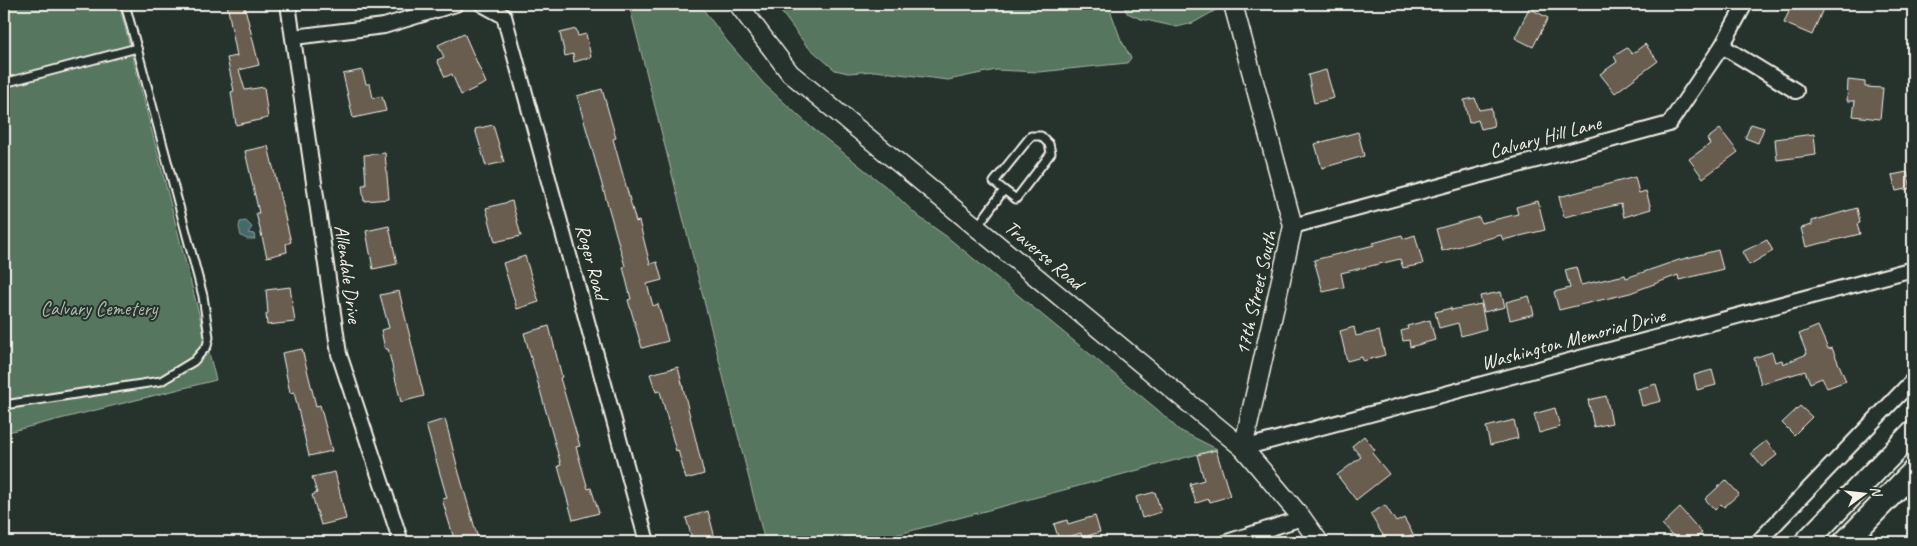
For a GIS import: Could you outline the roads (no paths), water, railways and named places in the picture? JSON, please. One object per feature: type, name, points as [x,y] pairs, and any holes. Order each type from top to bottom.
[{"type":"main road","points":[[1806,542],[1913,432]]},
{"type":"main road","points":[[1845,542],[1913,472]]},
{"type":"street","name":"Allendale Drive","points":[[288,4],[338,354],[401,542]]},
{"type":"street","points":[[294,37],[384,26],[456,4]]},
{"type":"street","name":"Roger Road","points":[[482,4],[504,16],[647,542]]},
{"type":"street","name":"Traverse Road","points":[[738,4],[790,73],[1243,448],[1302,518],[1319,542]]},
{"type":"street","name":"17th Street South","points":[[1233,4],[1293,226],[1243,448]]},
{"type":"street","name":"Calvary Hill Lane","points":[[1293,226],[1669,124],[1722,46],[1745,4]]},
{"type":"street","points":[[1722,46],[1796,91]]},
{"type":"street","name":"Washington Memorial Drive","points":[[1243,448],[1913,269]]},
{"type":"street","points":[[1758,542],[1913,380]]},
{"type":"street","points":[[1227,542],[1302,518]]},
{"type":"lane","points":[[4,405],[161,381],[194,361],[207,346],[209,337],[203,296],[125,4]]},
{"type":"lane","points":[[4,82],[136,48]]},
{"type":"lane","points":[[1031,136],[1041,136],[1049,144],[1051,153],[1016,199],[1004,190],[994,182],[1031,136]]},
{"type":"lane","points":[[976,227],[1004,190]]},
{"type":"water","points":[[246,221],[252,227],[248,233],[254,234],[255,239],[247,239],[241,236],[240,222]]},
{"type":"park label","name":"Calvary Cemetery","points":[[99,308]]}]
